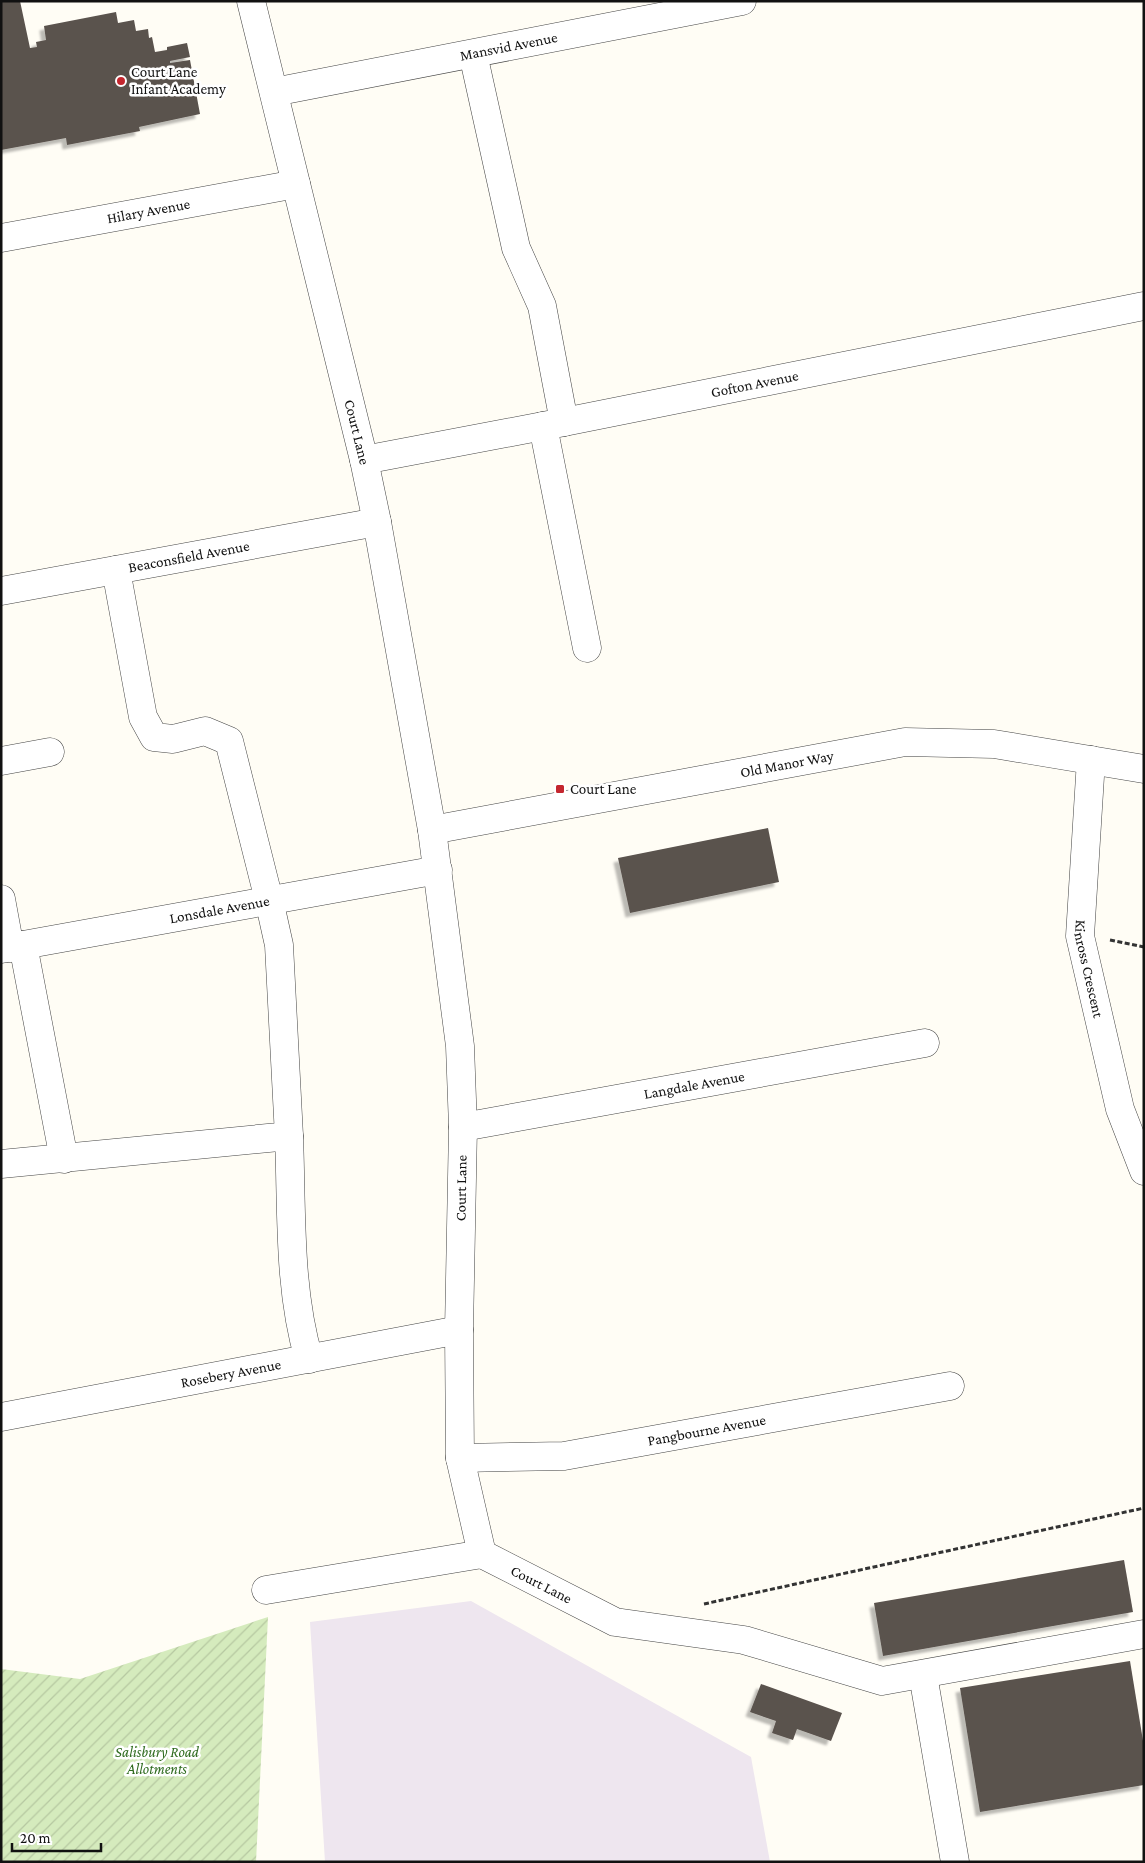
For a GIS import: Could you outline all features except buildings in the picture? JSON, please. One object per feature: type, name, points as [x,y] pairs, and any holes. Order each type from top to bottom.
[{"type":"street","name":"Court Lane","points":[[251,1],[364,460],[377,522],[438,870],[460,1046],[462,1128],[459,1330],[460,1458],[482,1554],[615,1622],[744,1640],[882,1681],[1144,1634]]},
{"type":"street","name":"Mansvid Avenue","points":[[274,92],[742,1]]},
{"type":"street","points":[[473,54],[516,248],[542,306],[554,424],[587,648]]},
{"type":"street","name":"Hilary Avenue","points":[[1,238],[296,184]]},
{"type":"street","name":"Gofton Avenue","points":[[364,460],[1144,306]]},
{"type":"street","name":"Beaconsfield Avenue","points":[[1,590],[377,522]]},
{"type":"street","points":[[116,570],[143,717],[154,737],[173,739],[205,731],[229,741],[270,900],[279,945],[294,1273],[302,1335],[309,1359]]},
{"type":"street","name":"Old Manor Way","points":[[432,830],[904,742],[994,744],[1144,768]]},
{"type":"street","points":[[1,761],[50,752]]},
{"type":"street","name":"Kinross Crescent","points":[[1091,760],[1080,936],[1120,1109],[1144,1171]]},
{"type":"street","name":"Lonsdale Avenue","points":[[12,947],[438,870]]},
{"type":"street","points":[[1,899],[64,1159]]},
{"type":"street","name":"Langdale Avenue","points":[[462,1128],[925,1043]]},
{"type":"street","points":[[1,1164],[289,1136]]},
{"type":"street","name":"Rosebery Avenue","points":[[1,1417],[459,1330]]},
{"type":"street","name":"Pangbourne Avenue","points":[[460,1458],[564,1456],[950,1386]]},
{"type":"street","points":[[266,1590],[482,1554]]},
{"type":"street","points":[[923,1675],[955,1862]]},
{"type":"path","points":[[702,1604],[1144,1508]]},
{"type":"shaded area","points":[[471,1601],[751,1757],[770,1862],[325,1862],[310,1622]]},
{"type":"green space","name":"Salisbury Road Allotments","points":[[268,1617],[256,1862],[1,1862],[1,1669],[80,1679]]},
{"type":"place","name":"Court Lane Infant Academy","points":[[121,81]]},
{"type":"place","name":"Court Lane","points":[[560,789]]}]
